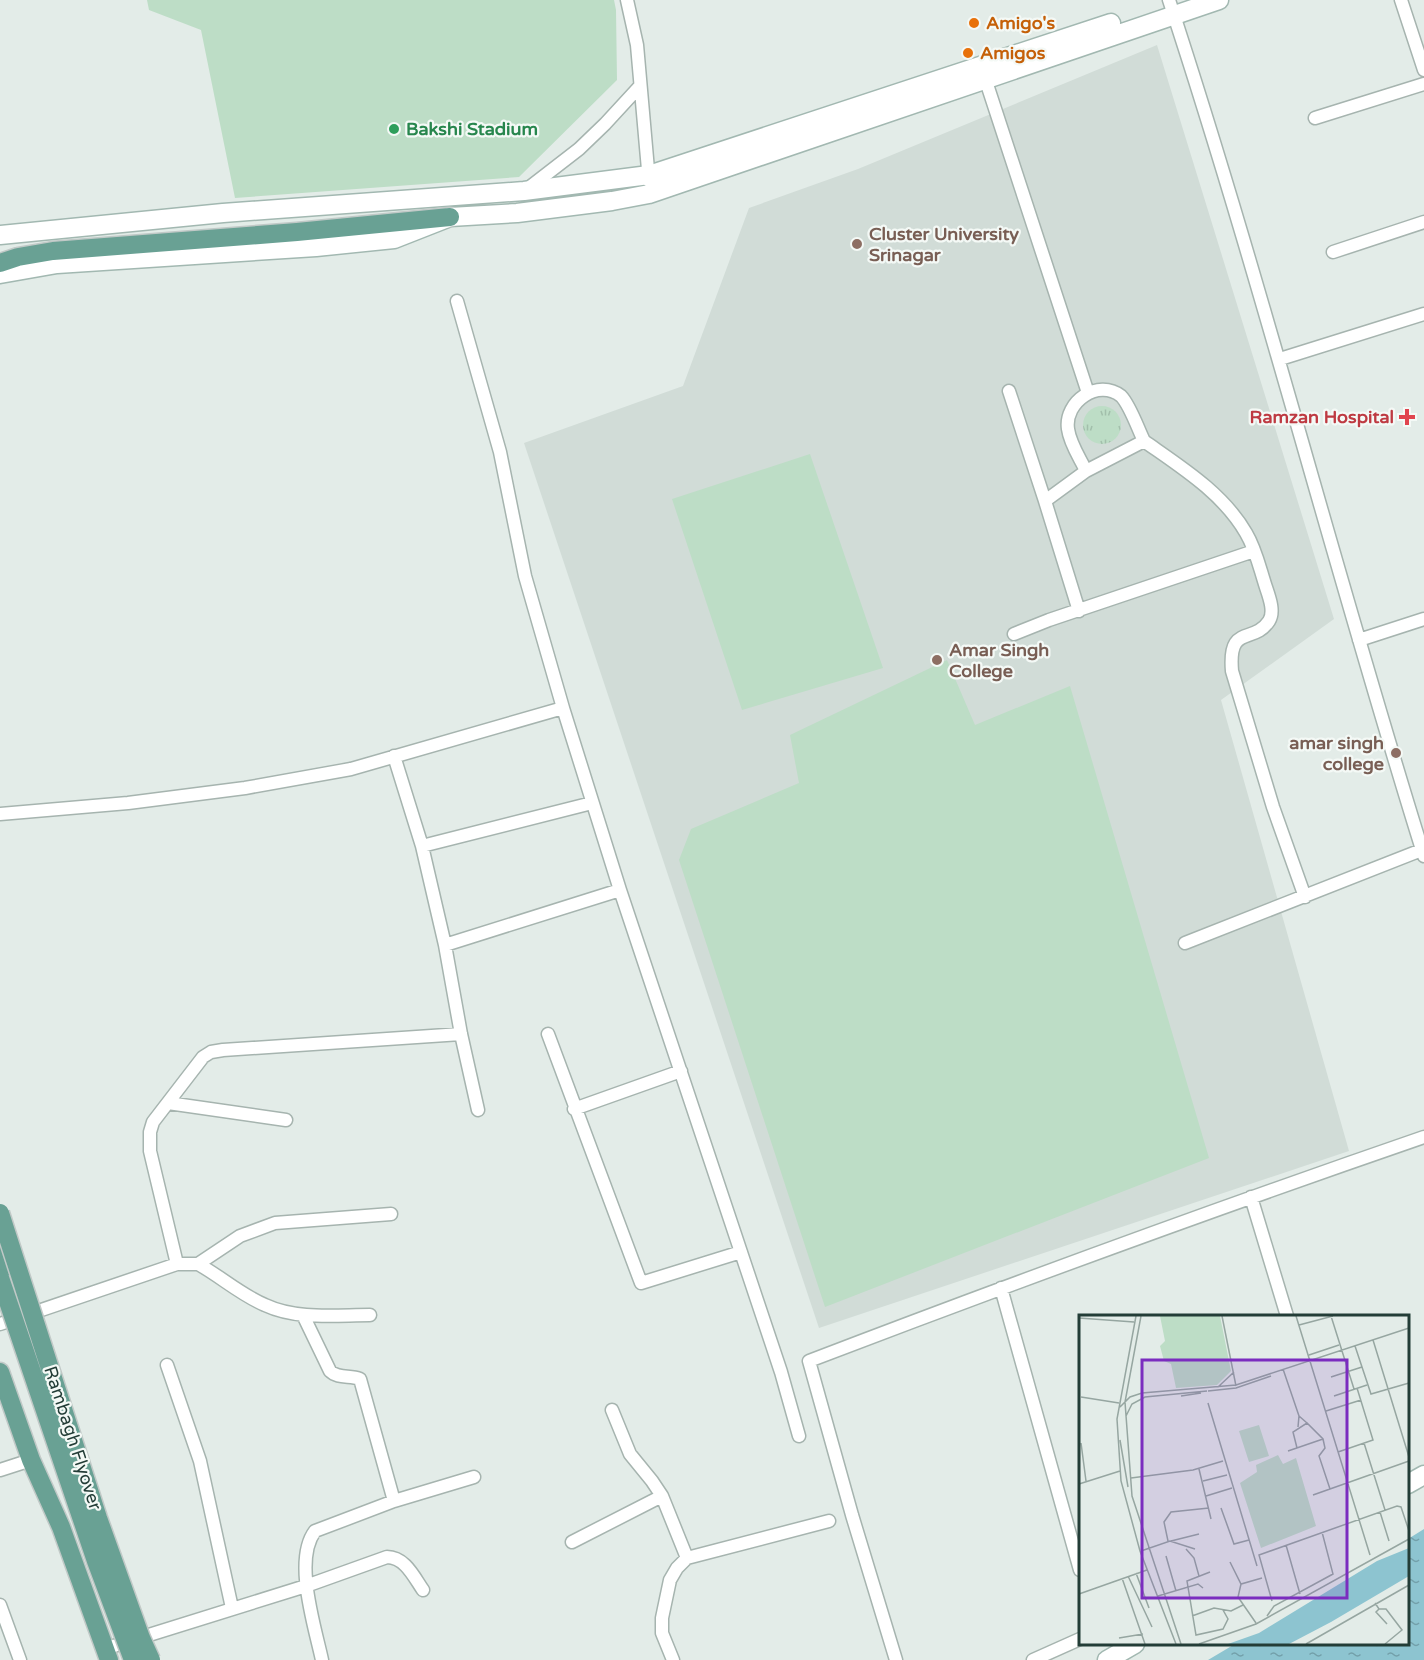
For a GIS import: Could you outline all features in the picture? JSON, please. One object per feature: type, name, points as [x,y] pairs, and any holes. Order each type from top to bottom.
[{"type":"main road","points":[[0,263],[18,256],[53,251],[450,217]]},
{"type":"main road","name":"Rambagh Flyover","points":[[0,1213],[98,1518],[151,1660]]},
{"type":"main road","points":[[0,1248],[95,1538],[142,1660]]},
{"type":"main road","name":"Rambagh Flyover","points":[[0,1278],[96,1561],[133,1660]]},
{"type":"main road","points":[[0,1372],[31,1460],[61,1527],[107,1654]]},
{"type":"street","points":[[627,0],[637,45],[649,194]]},
{"type":"street","points":[[0,274],[57,264],[316,247],[394,239],[450,217],[517,213],[649,194],[1173,4],[1219,0]]},
{"type":"street","points":[[1401,0],[1424,70]]},
{"type":"street","points":[[1173,4],[1280,359],[1359,640],[1423,852],[1185,943]]},
{"type":"street","points":[[0,235],[223,213],[524,191],[649,175],[983,73]]},
{"type":"street","points":[[983,73],[1088,393]]},
{"type":"street","points":[[1315,118],[1424,84]]},
{"type":"street","points":[[524,191],[579,149],[640,86]]},
{"type":"street","points":[[1333,252],[1424,222]]},
{"type":"street","points":[[457,301],[500,452],[525,576],[563,708],[620,890],[782,1372],[799,1436]]},
{"type":"street","points":[[1280,359],[1424,314]]},
{"type":"street","points":[[1009,391],[1078,611]]},
{"type":"street","points":[[1086,471],[1070,439],[1069,411],[1088,393],[1114,392],[1126,402],[1144,441],[1186,470],[1221,501],[1234,515],[1247,535],[1270,598],[1270,615],[1268,622],[1239,640],[1233,647],[1232,671],[1273,807],[1305,897]]},
{"type":"street","points":[[1045,501],[1086,471],[1144,441]]},
{"type":"street","points":[[1014,634],[1254,551]]},
{"type":"street","points":[[1359,640],[1424,619]]},
{"type":"street","points":[[0,814],[128,803],[245,788],[351,770],[563,708]]},
{"type":"street","points":[[394,756],[422,846],[446,945],[461,1034],[478,1110]]},
{"type":"street","points":[[422,846],[592,803]]},
{"type":"street","points":[[446,945],[620,890]]},
{"type":"street","points":[[177,1264],[149,1142],[153,1122],[203,1057],[211,1052],[461,1034]]},
{"type":"street","points":[[548,1034],[641,1283],[741,1252]]},
{"type":"street","points":[[574,1108],[681,1071]]},
{"type":"street","points":[[168,1103],[286,1120]]},
{"type":"street","points":[[896,1660],[809,1361],[1001,1288],[1424,1137]]},
{"type":"street","points":[[1251,1197],[1286,1315]]},
{"type":"street","points":[[198,1264],[240,1236],[275,1223],[392,1214]]},
{"type":"street","points":[[0,1324],[177,1264],[198,1264],[265,1305],[303,1315],[370,1315]]},
{"type":"street","points":[[1001,1288],[1079,1566]]},
{"type":"street","points":[[303,1315],[330,1371],[334,1374],[360,1379],[394,1501]]},
{"type":"street","points":[[167,1365],[200,1461],[232,1608]]},
{"type":"street","points":[[612,1410],[630,1454],[662,1496],[687,1558]]},
{"type":"street","points":[[0,1470],[31,1460]]},
{"type":"street","points":[[1409,1483],[1424,1475]]},
{"type":"street","points":[[322,1660],[306,1586],[308,1539],[315,1531],[394,1501],[474,1477]]},
{"type":"street","points":[[572,1542],[662,1496]]},
{"type":"street","points":[[673,1660],[662,1633],[662,1618],[670,1580],[687,1558],[829,1521]]},
{"type":"street","points":[[107,1654],[133,1639],[306,1586],[387,1557],[394,1557],[407,1567],[423,1590]]},
{"type":"street","points":[[0,1605],[20,1660]]},
{"type":"street","points":[[1033,1660],[1079,1639]]},
{"type":"street","points":[[1107,1660],[1133,1645]]},
{"type":"shaded area","name":"Amar Singh College","points":[[1157,45],[1334,619],[1221,700],[1349,1151],[819,1328],[524,443],[683,386],[749,208],[858,169]]},
{"type":"green space","name":"Bakshi Stadium","points":[[147,0],[614,0],[617,80],[519,177],[235,198],[201,30],[149,10]]},
{"type":"green space","points":[[1102,406],[1115,412],[1121,425],[1115,438],[1102,444],[1089,438],[1083,425],[1089,412]]},
{"type":"green space","points":[[810,454],[883,668],[742,710],[672,499]]},
{"type":"green space","points":[[947,660],[975,725],[1070,686],[1209,1158],[825,1307],[679,860],[691,829],[799,783],[790,735]]},
{"type":"water","points":[[1424,1529],[1424,1660],[1208,1660],[1233,1645],[1409,1645],[1409,1538]]},
{"type":"place","name":"Amigo's","points":[[974,23]]},
{"type":"place","name":"Amigos","points":[[968,53]]},
{"type":"place","name":"Bakshi Stadium","points":[[394,129]]},
{"type":"place","name":"Cluster University Srinagar","points":[[857,244]]},
{"type":"place","name":"Ramzan Hospital","points":[[1407,417]]},
{"type":"place","name":"Amar Singh College","points":[[937,660]]},
{"type":"place","name":"amar singh college","points":[[1396,753]]}]
